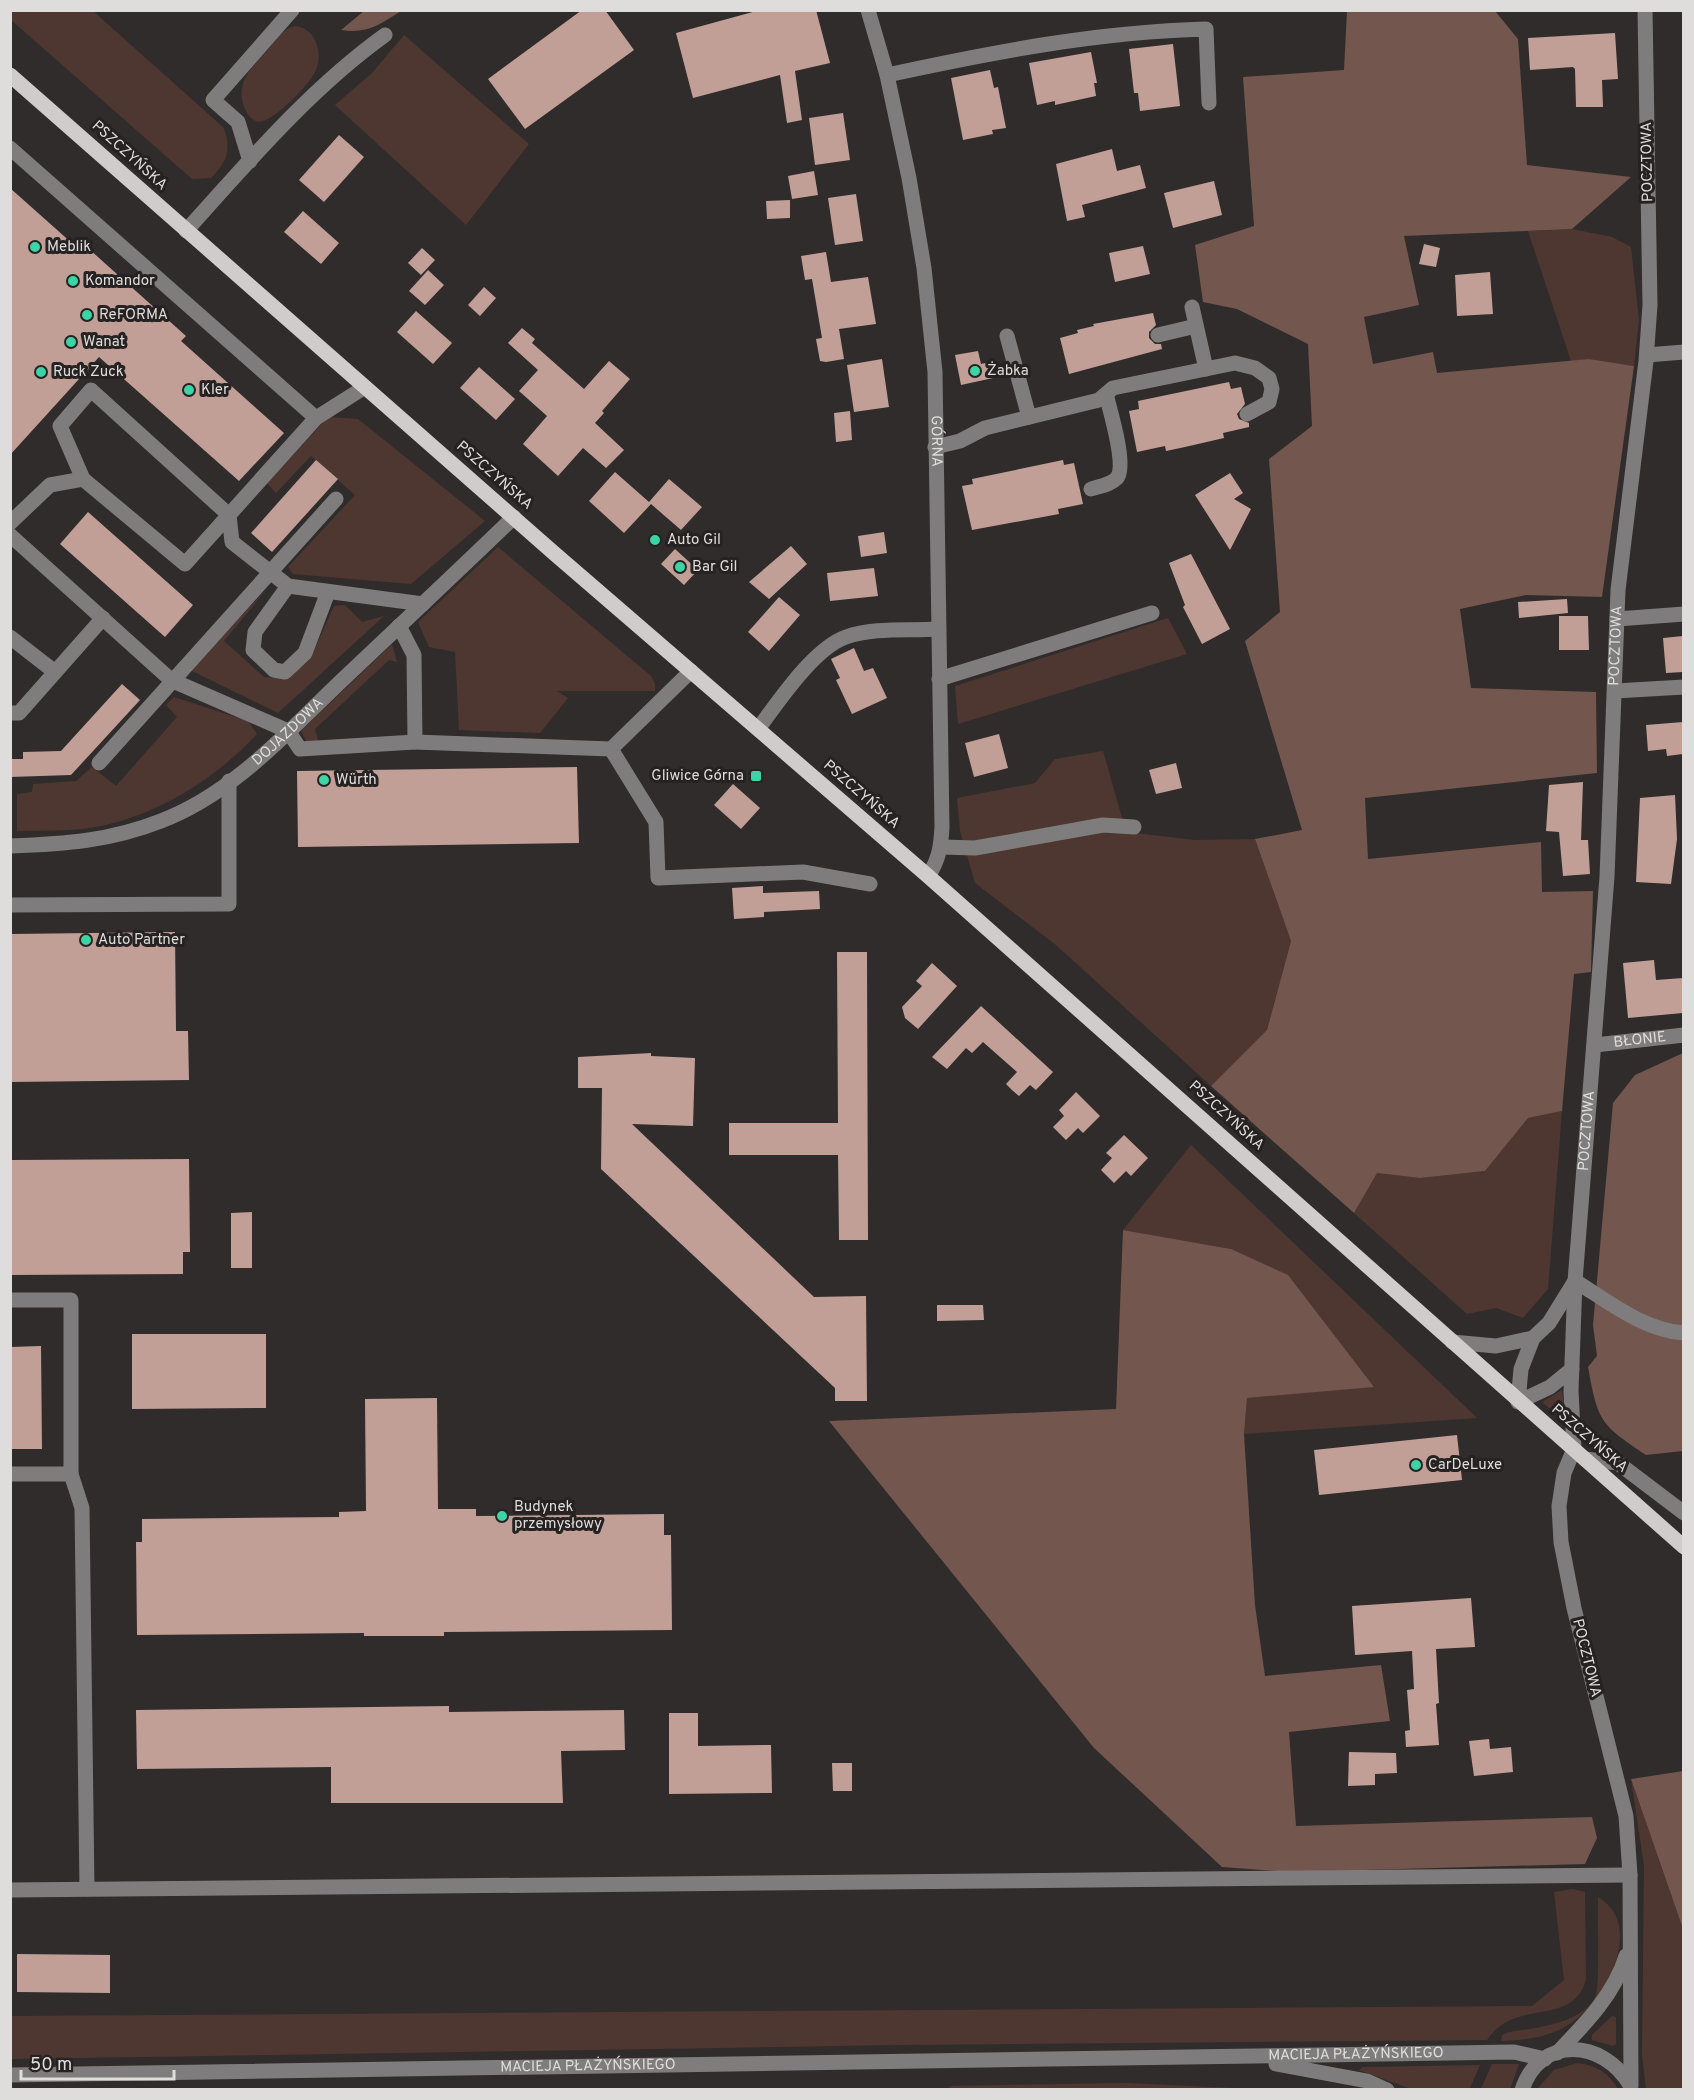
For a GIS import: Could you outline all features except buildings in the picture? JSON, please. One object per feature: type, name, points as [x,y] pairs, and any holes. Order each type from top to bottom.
[{"type":"main road","name":"PSZCZYŃSKA","points":[[10,75],[513,517],[928,876],[1683,1547]]},
{"type":"street","points":[[250,161],[238,122],[213,100],[292,10]]},
{"type":"street","name":"GÓRNA","points":[[868,10],[887,75],[909,178],[924,268],[934,372],[941,847],[936,863],[928,876]]},
{"type":"street","name":"POCZTOWA","points":[[1631,2088],[1630,1875],[1626,1816],[1581,1639],[1561,1542],[1561,1490],[1564,1473],[1580,1454],[1572,1369],[1575,1281],[1607,877],[1617,619],[1623,534],[1647,355],[1650,305],[1645,10]]},
{"type":"street","points":[[887,75],[1030,46],[1109,34],[1206,28],[1209,103]]},
{"type":"street","points":[[186,231],[250,161],[345,64],[385,35]]},
{"type":"street","points":[[10,148],[316,418]]},
{"type":"street","points":[[1192,307],[1206,369]]},
{"type":"street","points":[[1158,335],[1196,326]]},
{"type":"street","points":[[1007,336],[1029,417]]},
{"type":"street","points":[[1647,355],[1683,352]]},
{"type":"street","points":[[935,447],[960,441],[985,428],[1099,400],[1113,388],[1234,363],[1256,368],[1269,378],[1272,389],[1269,402],[1246,414]]},
{"type":"street","points":[[365,387],[316,418],[229,515],[185,564],[83,479],[60,426],[90,390],[229,515],[232,542],[288,586],[423,604]]},
{"type":"street","points":[[1091,489],[1110,484],[1118,476],[1121,464],[1106,394]]},
{"type":"street","points":[[10,523],[50,485],[83,479]]},
{"type":"street","points":[[99,763],[171,680],[336,499]]},
{"type":"street","name":"DOJAZDOWA","points":[[10,846],[72,844],[114,838],[164,820],[212,795],[259,759],[513,517]]},
{"type":"street","points":[[10,535],[171,680],[288,731],[300,749],[415,742],[611,749],[691,671]]},
{"type":"street","points":[[288,586],[255,632],[253,650],[274,670],[285,672],[305,653],[328,592]]},
{"type":"street","points":[[939,679],[1152,613]]},
{"type":"street","points":[[1617,619],[1683,614]]},
{"type":"street","points":[[10,713],[19,713],[103,618]]},
{"type":"street","points":[[399,626],[414,654],[415,742]]},
{"type":"street","points":[[758,729],[818,655],[831,644],[862,633],[938,629]]},
{"type":"street","points":[[10,637],[55,672]]},
{"type":"street","points":[[1615,691],[1683,687]]},
{"type":"street","points":[[611,749],[656,822],[658,878],[803,872],[870,884]]},
{"type":"street","points":[[10,905],[229,904],[229,781]]},
{"type":"street","points":[[941,847],[975,848],[1104,825],[1134,827]]},
{"type":"street","name":"BŁONIE","points":[[1595,1045],[1683,1035]]},
{"type":"street","points":[[1575,1281],[1644,1324],[1667,1332],[1683,1333]]},
{"type":"street","name":"POCZTOWA","points":[[1518,1402],[1521,1369],[1533,1338],[1549,1323],[1575,1281]]},
{"type":"street","points":[[10,1300],[71,1300],[71,1474],[82,1508],[87,1889]]},
{"type":"street","points":[[1452,1342],[1496,1346],[1533,1338]]},
{"type":"street","points":[[1518,1402],[1550,1387],[1572,1369]]},
{"type":"street","points":[[1580,1454],[1618,1463],[1683,1513]]},
{"type":"street","points":[[10,1474],[71,1474]]},
{"type":"street","points":[[10,1890],[464,1888],[1630,1875]]},
{"type":"street","name":"POCZTOWA","points":[[1522,2090],[1531,2071],[1551,2056],[1593,2016],[1623,1967],[1629,1948]]},
{"type":"street","name":"MACIEJA PŁAŻYŃSKIEGO","points":[[10,2075],[1514,2052],[1551,2056],[1575,2049],[1593,2052],[1609,2059],[1622,2071],[1631,2088]]},
{"type":"street","name":"MACIEJA PŁAŻYŃSKIEGO","points":[[1165,2057],[1287,2064],[1367,2081],[1387,2090]]},
{"type":"shaded area","points":[[11,10],[93,11],[224,128],[227,155],[221,166],[211,178],[192,179],[11,20]]},
{"type":"shaded area","points":[[364,11],[401,11],[366,29],[341,30]]},
{"type":"shaded area","points":[[1347,11],[1495,11],[1518,39],[1527,165],[1631,177],[1572,229],[1404,236],[1419,305],[1364,317],[1373,364],[1433,352],[1437,373],[1589,359],[1634,366],[1602,597],[1526,595],[1460,609],[1471,688],[1596,692],[1597,773],[1365,798],[1368,859],[1541,842],[1542,892],[1593,891],[1591,972],[1574,974],[1562,1111],[1528,1118],[1485,1171],[1420,1178],[1377,1173],[1354,1213],[1211,1086],[1267,1030],[1291,941],[1255,839],[1302,830],[1245,641],[1280,612],[1269,459],[1312,426],[1308,344],[1237,309],[1203,302],[1195,245],[1254,226],[1243,77],[1344,70]]},
{"type":"shaded area","points":[[295,26],[308,31],[316,42],[319,56],[316,70],[306,85],[281,110],[264,121],[253,120],[247,114],[242,100],[246,77],[279,36]]},
{"type":"shaded area","points":[[404,35],[529,144],[466,225],[335,105],[372,73]]},
{"type":"shaded area","points":[[1572,229],[1612,237],[1631,247],[1639,320],[1634,366],[1589,359],[1571,361],[1528,231]]},
{"type":"shaded area","points":[[328,417],[358,419],[485,521],[411,584],[293,574],[288,567],[355,495],[311,456],[276,493],[267,483]]},
{"type":"shaded area","points":[[498,547],[651,676],[655,684],[655,691],[557,691],[568,698],[540,733],[459,730],[455,652],[429,647],[418,622]]},
{"type":"shaded area","points":[[268,588],[224,641],[264,677],[289,679],[312,655],[334,606],[345,605],[362,622],[384,616],[278,713],[190,670]]},
{"type":"shaded area","points":[[1168,618],[1187,654],[958,724],[955,686]]},
{"type":"shaded area","points":[[392,644],[397,662],[389,660],[315,729],[319,743],[310,748],[301,731]]},
{"type":"shaded area","points":[[174,697],[248,721],[257,734],[225,765],[207,778],[188,791],[148,811],[95,827],[73,830],[17,831],[17,794],[32,792],[33,784],[76,781],[92,767],[116,786],[177,717],[166,705]]},
{"type":"shaded area","points":[[1103,751],[1126,832],[1195,840],[1255,839],[1291,941],[1267,1030],[1211,1086],[1056,945],[975,883],[960,831],[957,798],[1035,783],[1055,759]]},
{"type":"shaded area","points":[[1683,1053],[1683,1451],[1646,1455],[1619,1436],[1604,1420],[1595,1400],[1588,1367],[1597,1356],[1593,1325],[1613,1103],[1635,1075]]},
{"type":"shaded area","points":[[1562,1111],[1548,1289],[1523,1318],[1496,1308],[1467,1314],[1354,1213],[1376,1173],[1420,1178],[1485,1171],[1528,1118]]},
{"type":"shaded area","points":[[1191,1145],[1477,1418],[1244,1434],[1247,1398],[1374,1386],[1231,1249],[1123,1230]]},
{"type":"shaded area","points":[[1123,1230],[1231,1249],[1288,1275],[1374,1387],[1247,1398],[1244,1434],[1255,1605],[1265,1676],[1381,1665],[1390,1721],[1289,1732],[1296,1826],[1592,1817],[1597,1838],[1585,1864],[1290,1872],[1222,1867],[1094,1748],[829,1421],[1116,1409]]},
{"type":"shaded area","points":[[1562,1390],[1566,1421],[1565,1422],[1542,1402]]},
{"type":"shaded area","points":[[1684,1771],[1683,1929],[1631,1779]]},
{"type":"shaded area","points":[[1631,1779],[1683,1929],[1683,2089],[1646,2089],[1642,2055],[1644,1866]]},
{"type":"shaded area","points":[[1573,1889],[1585,1892],[1586,1980],[1579,1995],[1569,2004],[1556,2009],[1512,2019],[1499,2027],[1487,2040],[900,2045],[11,2059],[11,2016],[1532,2006],[1564,1980],[1554,1892]]},
{"type":"shaded area","points":[[1598,1897],[1612,1910],[1619,1926],[1620,1944],[1615,1964],[1595,2000],[1582,2014],[1568,2025],[1552,2033],[1535,2038],[1501,2041],[1502,2035],[1509,2032],[1557,2023],[1581,2012],[1590,2005],[1597,1988]]},
{"type":"shaded area","points":[[1612,2016],[1616,2017],[1616,2044],[1613,2046],[1592,2040],[1592,2035]]},
{"type":"shaded area","points":[[1577,2063],[1601,2071],[1618,2089],[1537,2089],[1554,2070]]},
{"type":"shaded area","points":[[1492,2064],[1519,2064],[1510,2089],[1481,2089]]},
{"type":"shaded area","points":[[1480,2065],[1469,2090],[1411,2089],[1359,2070],[1363,2067]]},
{"type":"shaded area","points":[[1126,2083],[1256,2089],[952,2090],[949,2086]]},
{"type":"place","name":"Meblik","points":[[35,247]]},
{"type":"place","name":"Komandor","points":[[73,281]]},
{"type":"place","name":"ReFORMA","points":[[87,315]]},
{"type":"place","name":"Wanat","points":[[71,342]]},
{"type":"place","name":"Żabka","points":[[975,371]]},
{"type":"place","name":"Ruck Zuck","points":[[41,372]]},
{"type":"place","name":"Kler","points":[[189,390]]},
{"type":"place","name":"Auto Gil","points":[[655,540]]},
{"type":"place","name":"Bar Gil","points":[[680,567]]},
{"type":"place","name":"Gliwice Górna","points":[[756,776]]},
{"type":"place","name":"Würth","points":[[324,780]]},
{"type":"place","name":"Auto Partner","points":[[86,940]]},
{"type":"place","name":"CarDeLuxe","points":[[1416,1465]]},
{"type":"place","name":"Budynek przemysłowy","points":[[502,1516]]}]
